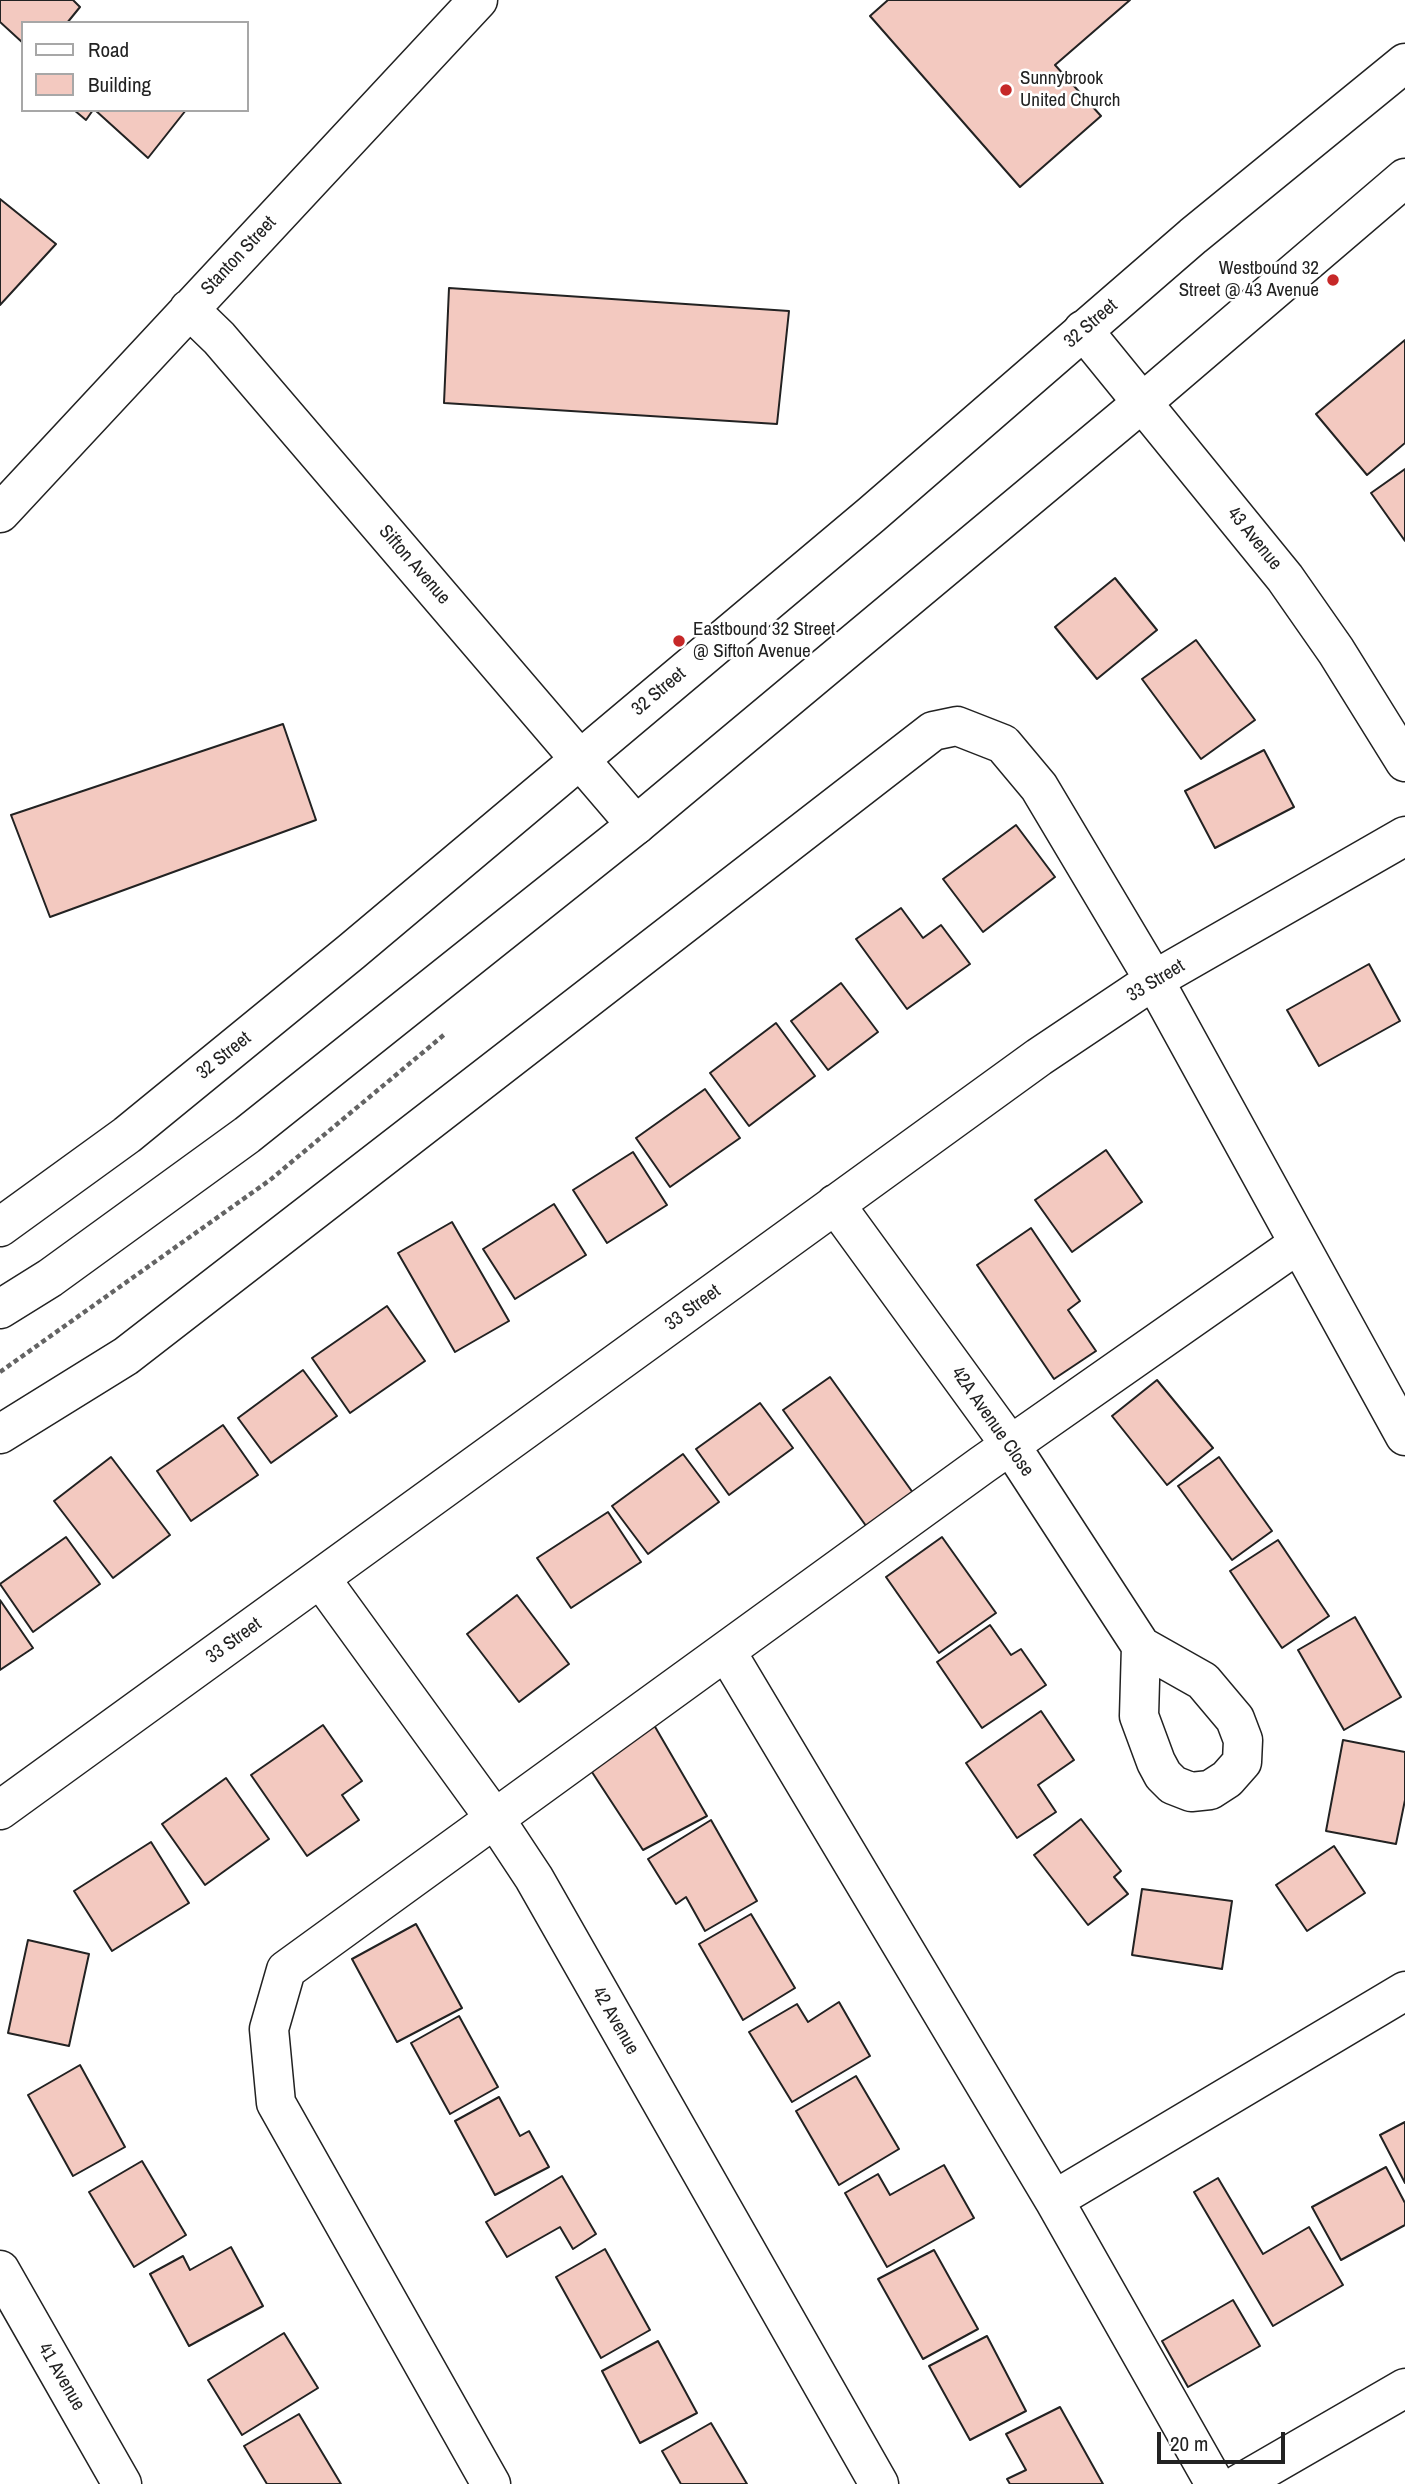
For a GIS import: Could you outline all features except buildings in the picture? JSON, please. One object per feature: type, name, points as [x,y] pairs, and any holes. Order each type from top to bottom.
[{"type":"street","name":"Stanton Street","points":[[0,513],[478,0]]},
{"type":"street","name":"32 Street","points":[[0,1227],[127,1135],[351,952],[871,514],[1193,236],[1405,63]]},
{"type":"street","points":[[0,1309],[50,1278],[247,1135],[636,825],[1143,402],[1405,178]]},
{"type":"street","name":"Sifton Avenue","points":[[189,309],[219,338],[636,825]]},
{"type":"street","name":"43 Avenue","points":[[1083,330],[1285,578],[1336,650],[1405,762]]},
{"type":"street","points":[[0,1434],[126,1356],[933,732],[957,726],[1003,744],[1039,787],[1154,981],[1405,1436]]},
{"type":"street","name":"33 Street","points":[[0,1810],[1039,1057],[1154,981],[1405,836]]},
{"type":"street","name":"42A Avenue Close","points":[[835,1204],[1010,1446],[1141,1646]]},
{"type":"street","points":[[491,2484],[276,2102],[269,2029],[286,1970],[1010,1446],[1298,1244]]},
{"type":"street","name":"42 Avenue","points":[[321,1579],[495,1819],[534,1878],[878,2484]]},
{"type":"street","points":[[726,1651],[1054,2200],[1215,2484]]},
{"type":"street","points":[[1054,2200],[1405,1992]]},
{"type":"street","name":"41 Avenue","points":[[0,2270],[122,2484]]},
{"type":"street","points":[[1239,2484],[1405,2388]]},
{"type":"place","name":"Sunnybrook United Church","points":[[1006,90]]},
{"type":"place","name":"Westbound 32 Street @ 43 Avenue","points":[[1333,280]]},
{"type":"place","name":"Eastbound 32 Street @ Sifton Avenue","points":[[679,641]]}]
